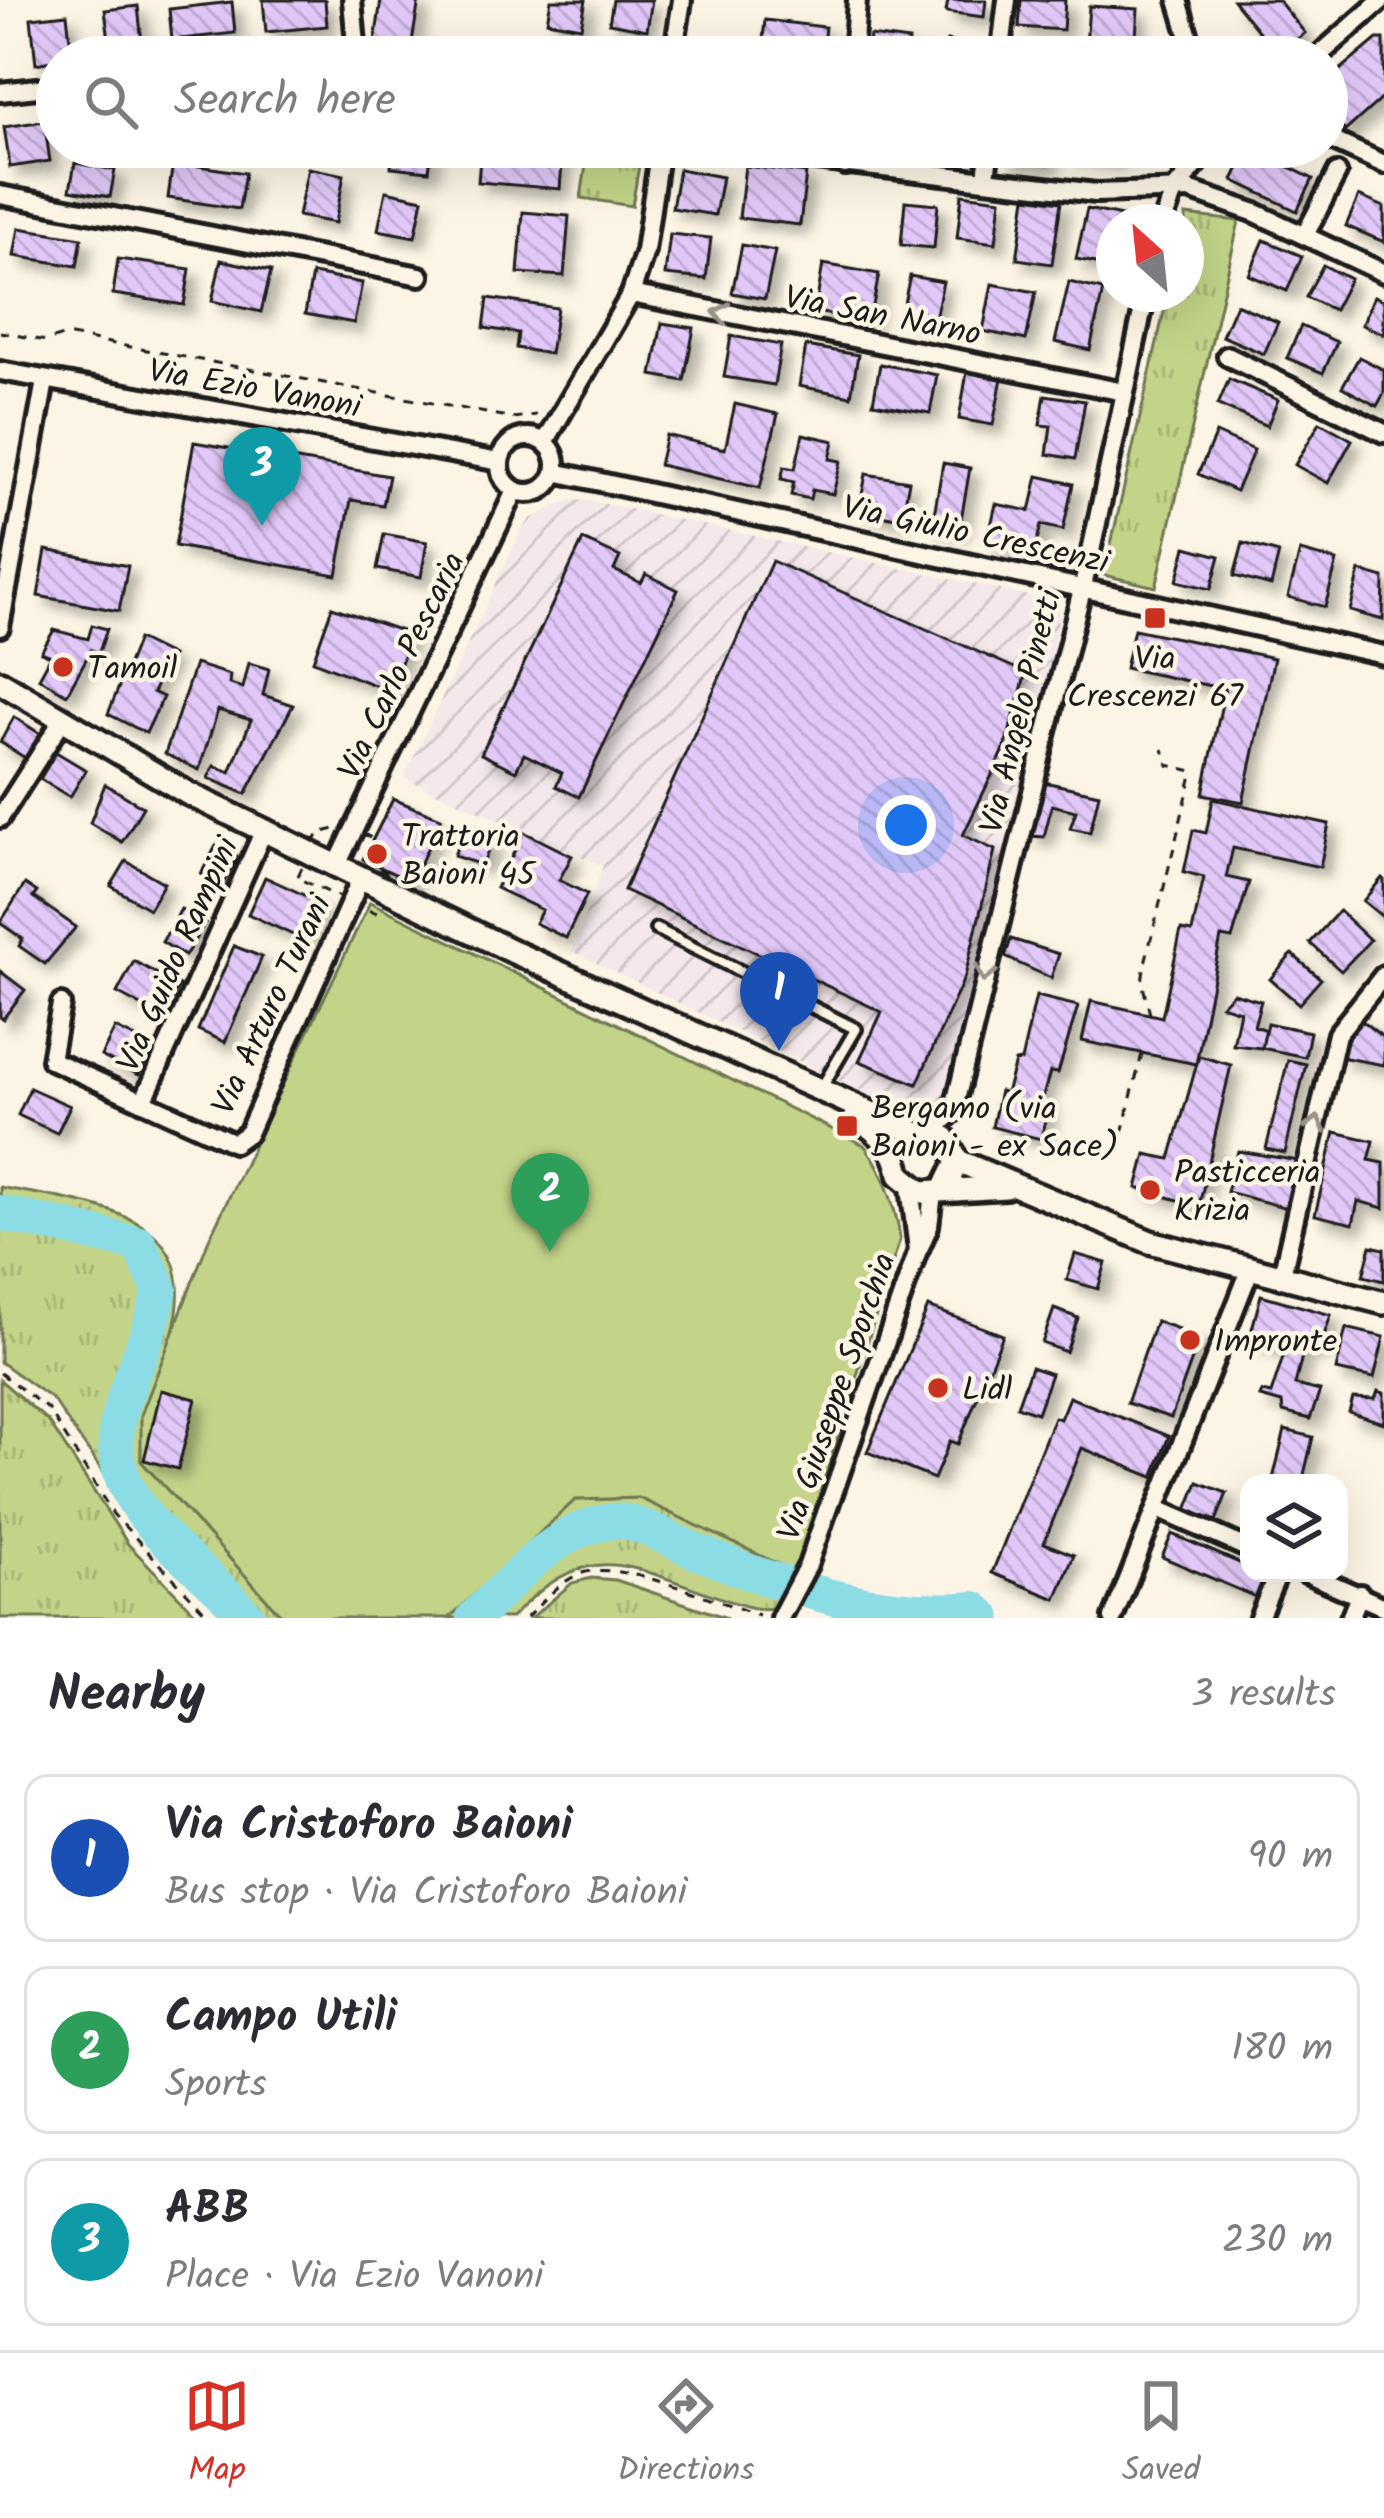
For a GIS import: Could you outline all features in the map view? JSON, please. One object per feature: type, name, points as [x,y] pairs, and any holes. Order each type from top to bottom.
[{"type":"street","points":[[352,0],[355,36]]},
{"type":"street","points":[[676,36],[682,0]]},
{"type":"street","points":[[854,36],[857,0]]},
{"type":"street","points":[[1002,36],[1006,0]]},
{"type":"street","points":[[1178,0],[1189,36]]},
{"type":"street","points":[[1341,36],[1382,0]]},
{"type":"street","points":[[0,92],[36,88]]},
{"type":"street","points":[[1348,148],[1384,164]]},
{"type":"street","points":[[545,442],[631,294],[645,251],[657,168]]},
{"type":"street","points":[[926,168],[1096,194],[1175,189],[1256,213],[1384,273]]},
{"type":"street","points":[[986,177],[987,168]]},
{"type":"street","points":[[1169,204],[1194,168]]},
{"type":"street","points":[[1305,235],[1337,172]]},
{"type":"street","points":[[0,195],[420,276]]},
{"type":"street","name":"Via San Narno","points":[[631,294],[1124,392]]},
{"type":"street","name":"Via Angelo Pinetti","points":[[925,1134],[953,1112],[1082,587],[1142,312]]},
{"type":"street","points":[[1227,356],[1384,433]]},
{"type":"street","name":"Via Ezio Vanoni","points":[[0,371],[500,462]]},
{"type":"street","points":[[0,627],[45,381]]},
{"type":"street","points":[[515,439],[545,442],[556,457],[555,472],[536,492],[515,491],[505,482],[500,462],[515,439]]},
{"type":"street","name":"Via Giulio Crescenzi","points":[[555,472],[1384,655]]},
{"type":"street","name":"Via Carlo Pescaria","points":[[337,865],[515,491]]},
{"type":"street","points":[[0,682],[187,793],[812,1088],[944,1138],[958,1161],[1012,1187],[1150,1242],[1384,1304]]},
{"type":"street","points":[[0,818],[63,719]]},
{"type":"street","name":"Via Guido Rampini","points":[[142,1102],[264,830]]},
{"type":"street","name":"Via Arturo Turani","points":[[142,1102],[224,1143],[248,1133],[362,878]]},
{"type":"street","points":[[1281,1279],[1337,1034],[1384,975]]},
{"type":"street","points":[[61,1004],[51,1060],[142,1102]]},
{"type":"street","points":[[812,1088],[879,1132],[910,1187],[938,1191],[1012,1187]]},
{"type":"street","points":[[898,1161],[909,1140],[925,1134]]},
{"type":"street","points":[[918,1250],[938,1191],[958,1161]]},
{"type":"street","name":"Via Giuseppe Sporchia","points":[[778,1615],[808,1565],[918,1250],[910,1187]]},
{"type":"street","points":[[1113,1618],[1250,1270]]},
{"type":"street","points":[[1158,1509],[1240,1546]]},
{"type":"street","points":[[1259,1618],[1274,1582]]},
{"type":"street","points":[[1329,1582],[1384,1606]]},
{"type":"street","points":[[1349,1618],[1360,1594]]},
{"type":"lane","points":[[656,929],[856,1028],[812,1088]]},
{"type":"path","points":[[0,332],[46,340],[66,335],[513,418],[542,413],[551,404],[563,409]]},
{"type":"path","points":[[1150,1014],[1142,982],[1145,963],[1193,772],[1168,765],[1163,749]]},
{"type":"path","points":[[1122,1133],[1142,1054]]},
{"type":"path","points":[[0,1373],[49,1410],[113,1514],[211,1618]]},
{"type":"path","points":[[526,1618],[570,1578],[590,1570],[621,1572],[778,1615]]},
{"type":"shaded area","points":[[569,500],[593,501],[1061,603],[1047,686],[946,1102],[923,1121],[572,951],[603,866],[404,778],[520,533],[530,519]]},
{"type":"green space","points":[[586,168],[639,168],[632,206],[581,198]]},
{"type":"green space","points":[[1204,217],[1239,221],[1156,587],[1104,575],[1164,312],[1204,312]]},
{"type":"green space","points":[[370,902],[864,1145],[871,1154],[888,1189],[900,1239],[795,1572],[639,1498],[575,1500],[449,1618],[284,1618],[141,1461],[141,1415],[209,1239]]},
{"type":"green space","points":[[0,1187],[69,1200],[133,1220],[157,1238],[173,1261],[179,1293],[172,1335],[147,1409],[141,1461],[284,1618],[227,1618],[145,1532],[52,1399],[0,1362]]},
{"type":"green space","points":[[0,1380],[49,1422],[128,1544],[200,1618],[0,1618]]},
{"type":"green space","points":[[639,1498],[795,1572],[780,1607],[745,1606],[612,1565],[564,1575],[511,1618],[449,1618],[575,1500]]},
{"type":"green space","points":[[591,1578],[616,1580],[727,1618],[531,1618],[572,1583]]},
{"type":"building","points":[[263,0],[325,0],[327,26],[266,32]]},
{"type":"building","points":[[381,0],[419,0],[413,36],[376,36]]},
{"type":"building","points":[[551,0],[586,0],[581,27],[547,21]]},
{"type":"building","points":[[613,0],[652,0],[647,30],[609,23]]},
{"type":"building","points":[[948,0],[986,0],[984,17],[946,12]]},
{"type":"building","points":[[1021,0],[1065,0],[1063,30],[1019,27]]},
{"type":"building","points":[[1233,0],[1278,0],[1305,33],[1254,36],[1259,32]]},
{"type":"building","points":[[232,2],[235,33],[172,36],[169,9]]},
{"type":"building","points":[[138,6],[141,36],[109,36],[105,10]]},
{"type":"building","points":[[1089,6],[1138,9],[1136,36],[1087,36]]},
{"type":"building","points":[[67,14],[70,36],[36,36],[36,64],[31,18]]},
{"type":"building","points":[[765,20],[825,27],[824,36],[763,36]]},
{"type":"building","points":[[1377,39],[1384,39],[1384,96],[1348,128],[1348,63]]},
{"type":"building","points":[[36,122],[36,163],[10,167],[4,127]]},
{"type":"building","points":[[74,168],[115,170],[110,197],[70,190]]},
{"type":"building","points":[[172,168],[245,173],[239,209],[168,198]]},
{"type":"building","points":[[308,168],[344,175],[335,223],[298,216]]},
{"type":"building","points":[[479,168],[562,168],[560,189],[478,182]]},
{"type":"building","points":[[745,168],[806,173],[800,225],[739,218]]},
{"type":"building","points":[[1239,168],[1291,168],[1313,179],[1297,211],[1233,180]]},
{"type":"building","points":[[679,169],[722,177],[715,215],[672,208]]},
{"type":"building","points":[[386,191],[423,199],[415,237],[378,230]]},
{"type":"building","points":[[962,194],[1001,199],[996,243],[957,238]]},
{"type":"building","points":[[1359,196],[1384,207],[1384,242],[1346,226]]},
{"type":"building","points":[[1026,197],[1061,202],[1052,264],[1017,259]]},
{"type":"building","points":[[905,201],[938,204],[934,248],[901,245]]},
{"type":"building","points":[[1087,209],[1096,211],[1096,263],[1076,259]]},
{"type":"building","points":[[523,212],[569,216],[564,276],[518,273]]},
{"type":"building","points":[[19,228],[82,238],[77,266],[14,256]]},
{"type":"building","points":[[670,234],[711,238],[706,279],[665,275]]},
{"type":"building","points":[[1264,240],[1302,256],[1287,291],[1249,275]]},
{"type":"building","points":[[742,245],[775,251],[765,299],[732,293]]},
{"type":"building","points":[[118,259],[190,269],[184,305],[113,294]]},
{"type":"building","points":[[221,260],[271,271],[261,312],[212,301]]},
{"type":"building","points":[[823,264],[879,274],[870,321],[815,312]]},
{"type":"building","points":[[1323,265],[1350,279],[1334,310],[1306,297]]},
{"type":"building","points":[[312,274],[362,283],[354,323],[305,314]]},
{"type":"building","points":[[910,276],[943,282],[934,323],[901,316]]},
{"type":"building","points":[[1069,282],[1096,288],[1098,312],[1090,350],[1055,342]]},
{"type":"building","points":[[992,284],[1036,292],[1026,340],[983,331]]},
{"type":"building","points":[[1374,296],[1384,301],[1384,334],[1362,325]]},
{"type":"building","points":[[488,298],[557,308],[550,354],[516,348],[518,333],[484,328]]},
{"type":"building","points":[[1236,304],[1278,322],[1264,354],[1222,336]]},
{"type":"building","points":[[662,323],[694,328],[684,381],[652,375]]},
{"type":"building","points":[[1301,326],[1337,342],[1323,373],[1287,358]]},
{"type":"building","points":[[731,336],[781,345],[774,385],[724,377]]},
{"type":"building","points":[[806,346],[858,355],[851,396],[799,386]]},
{"type":"building","points":[[1359,357],[1384,370],[1384,393],[1377,406],[1342,387]]},
{"type":"building","points":[[880,364],[937,375],[930,413],[873,403]]},
{"type":"building","points":[[967,372],[1002,378],[993,425],[959,419]]},
{"type":"building","points":[[1229,379],[1278,400],[1267,426],[1218,405]]},
{"type":"building","points":[[1045,395],[1085,401],[1075,459],[1047,454],[1051,426],[1040,425]]},
{"type":"building","points":[[735,404],[778,414],[760,488],[659,465],[666,435],[725,449]]},
{"type":"building","points":[[1320,422],[1352,440],[1328,483],[1295,465]]},
{"type":"building","points":[[1216,433],[1254,450],[1236,491],[1198,474]]},
{"type":"building","points":[[803,434],[834,441],[830,459],[841,461],[833,494],[812,490],[810,499],[791,495],[794,482],[781,479],[784,467],[795,469]]},
{"type":"building","points":[[194,442],[389,476],[383,505],[351,500],[337,575],[175,546]]},
{"type":"building","points":[[943,463],[970,468],[959,531],[932,526]]},
{"type":"building","points":[[866,474],[909,481],[902,519],[859,511]]},
{"type":"building","points":[[1038,476],[1073,484],[1063,530],[1041,525],[1034,553],[987,543],[996,504],[1030,511]]},
{"type":"building","points":[[384,534],[427,542],[421,577],[377,569]]},
{"type":"building","points":[[583,540],[620,557],[614,570],[641,583],[646,574],[678,590],[579,797],[556,786],[562,773],[524,754],[516,771],[481,754]]},
{"type":"building","points":[[1243,543],[1279,553],[1271,586],[1234,576]]},
{"type":"building","points":[[1186,547],[1220,556],[1211,589],[1177,581]]},
{"type":"building","points":[[46,550],[128,566],[119,611],[38,596]]},
{"type":"building","points":[[1300,551],[1337,561],[1325,607],[1288,597]]},
{"type":"building","points":[[772,561],[1026,673],[1005,748],[963,835],[995,850],[965,976],[917,1084],[859,1061],[882,1012],[624,890]]},
{"type":"building","points":[[1360,571],[1384,578],[1383,620],[1350,611]]},
{"type":"building","points":[[332,607],[410,634],[392,692],[313,661]]},
{"type":"building","name":"Tamoil","points":[[92,625],[107,629],[99,652],[91,650],[67,694],[39,678],[51,656],[41,652],[54,630],[88,639]]},
{"type":"building","points":[[1134,629],[1274,658],[1243,802],[1203,794],[1225,689],[1125,668]]},
{"type":"building","points":[[138,639],[172,656],[153,692],[163,697],[146,733],[108,714]]},
{"type":"building","points":[[249,663],[269,669],[263,695],[293,705],[246,794],[208,778],[214,766],[230,772],[251,720],[218,710],[199,770],[165,754],[195,664],[230,675],[229,684],[243,688]]},
{"type":"building","points":[[14,717],[45,737],[30,761],[0,742]]},
{"type":"building","points":[[56,752],[86,770],[70,797],[40,779]]},
{"type":"building","points":[[1040,781],[1099,794],[1090,832],[1070,828],[1076,811],[1052,805],[1044,837],[1030,836]]},
{"type":"building","points":[[105,784],[143,807],[122,842],[90,823]]},
{"type":"building","points":[[393,799],[441,818],[412,882],[363,859]]},
{"type":"building","points":[[1213,799],[1329,824],[1320,867],[1233,848],[1226,877],[1249,882],[1232,939],[1221,937],[1196,1064],[1082,1041],[1091,1001],[1162,1017],[1181,930],[1192,932],[1204,877],[1184,872],[1193,830],[1206,833]]},
{"type":"building","points":[[463,829],[493,840],[482,865],[454,856]]},
{"type":"building","points":[[524,832],[572,856],[559,880],[587,894],[566,938],[535,923],[542,910],[496,888]]},
{"type":"building","points":[[216,846],[237,857],[222,886],[201,874]]},
{"type":"building","points":[[126,861],[164,883],[149,909],[111,886]]},
{"type":"building","points":[[265,877],[321,903],[304,940],[248,914]]},
{"type":"building","points":[[1384,880],[1384,918],[1363,901]]},
{"type":"building","points":[[25,884],[37,892],[33,897],[76,927],[45,964],[19,946],[23,939],[0,923]]},
{"type":"building","points":[[181,909],[205,923],[185,956],[162,942]]},
{"type":"building","points":[[1339,911],[1370,940],[1341,971],[1310,943]]},
{"type":"building","points":[[1011,939],[1059,954],[1051,978],[1005,957]]},
{"type":"building","points":[[234,946],[262,957],[225,1042],[198,1030]]},
{"type":"building","points":[[1292,954],[1321,979],[1299,1004],[1270,979]]},
{"type":"building","points":[[134,961],[179,986],[162,1017],[117,993]]},
{"type":"building","points":[[0,971],[25,990],[3,1019],[0,1017]]},
{"type":"building","points":[[1233,993],[1261,1001],[1254,1026],[1266,1030],[1262,1048],[1233,1045],[1240,1011],[1221,1005]]},
{"type":"building","points":[[1036,996],[1078,1006],[1058,1073],[1050,1072],[1041,1103],[1049,1103],[1041,1139],[992,1127],[1000,1091],[1006,1093],[1015,1062],[1021,1061]]},
{"type":"building","points":[[1357,1017],[1384,1038],[1384,1065],[1340,1057],[1345,1032]]},
{"type":"building","points":[[1267,1023],[1310,1032],[1305,1057],[1262,1048]]},
{"type":"building","points":[[115,1028],[152,1046],[139,1075],[101,1056]]},
{"type":"building","points":[[1199,1056],[1231,1065],[1199,1206],[1137,1188],[1146,1154],[1170,1159]]},
{"type":"building","points":[[1288,1060],[1306,1064],[1285,1153],[1266,1149]]},
{"type":"building","points":[[30,1088],[70,1106],[57,1133],[18,1115]]},
{"type":"building","points":[[1335,1132],[1374,1141],[1369,1160],[1384,1163],[1384,1208],[1358,1201],[1353,1224],[1315,1215]]},
{"type":"building","points":[[1238,1151],[1299,1161],[1287,1208],[1227,1192]]},
{"type":"building","points":[[1371,1246],[1384,1249],[1384,1281],[1363,1276]]},
{"type":"building","points":[[1075,1254],[1106,1263],[1098,1289],[1067,1280]]},
{"type":"building","points":[[1261,1295],[1331,1315],[1319,1350],[1304,1348],[1295,1385],[1320,1391],[1310,1419],[1283,1412],[1282,1403],[1260,1397],[1262,1392],[1271,1394],[1285,1351],[1249,1340]]},
{"type":"building","name":"Lidl","points":[[928,1307],[1003,1335],[958,1444],[950,1441],[934,1479],[867,1452]]},
{"type":"building","points":[[1054,1309],[1078,1318],[1066,1352],[1042,1343]]},
{"type":"building","points":[[1156,1321],[1200,1337],[1171,1418],[1127,1403]]},
{"type":"building","points":[[1346,1328],[1384,1337],[1374,1378],[1336,1370]]},
{"type":"building","points":[[1031,1367],[1051,1374],[1037,1413],[1017,1406]]},
{"type":"building","points":[[161,1390],[196,1399],[178,1469],[144,1460]]},
{"type":"building","points":[[1378,1391],[1384,1393],[1384,1423],[1349,1412],[1353,1398],[1375,1399]]},
{"type":"building","points":[[1069,1397],[1169,1436],[1153,1477],[1082,1448],[1044,1543],[1074,1555],[1056,1599],[992,1573],[1054,1417],[1060,1419]]},
{"type":"building","points":[[1285,1430],[1313,1437],[1304,1474],[1274,1474]]},
{"type":"building","points":[[1198,1482],[1227,1493],[1216,1521],[1187,1510]]},
{"type":"building","points":[[1172,1534],[1240,1563],[1240,1582],[1265,1582],[1258,1598],[1162,1557]]},
{"type":"waterway","points":[[0,1213],[139,1244],[160,1289],[118,1421],[116,1452],[124,1481],[158,1530],[248,1618]]},
{"type":"waterway","points":[[474,1618],[555,1544],[594,1525],[615,1521],[635,1524],[733,1566],[834,1598],[903,1609],[974,1609],[984,1618]]},
{"type":"place","name":"ABB","points":[[262,526]]},
{"type":"place","name":"Via Crescenzi 67","points":[[1155,618]]},
{"type":"place","name":"Tamoil","points":[[63,667]]},
{"type":"place","name":"Trattoria Baioni 45","points":[[377,854]]},
{"type":"place","name":"Via Cristoforo Baioni","points":[[779,1051]]},
{"type":"place","name":"Bergamo (via Baioni - ex Sace)","points":[[847,1126]]},
{"type":"place","name":"Pasticceria Krizia","points":[[1150,1190]]},
{"type":"place","name":"Campo Utili","points":[[550,1252]]},
{"type":"place","name":"Impronte","points":[[1190,1340]]},
{"type":"place","name":"Lidl","points":[[938,1388]]}]
